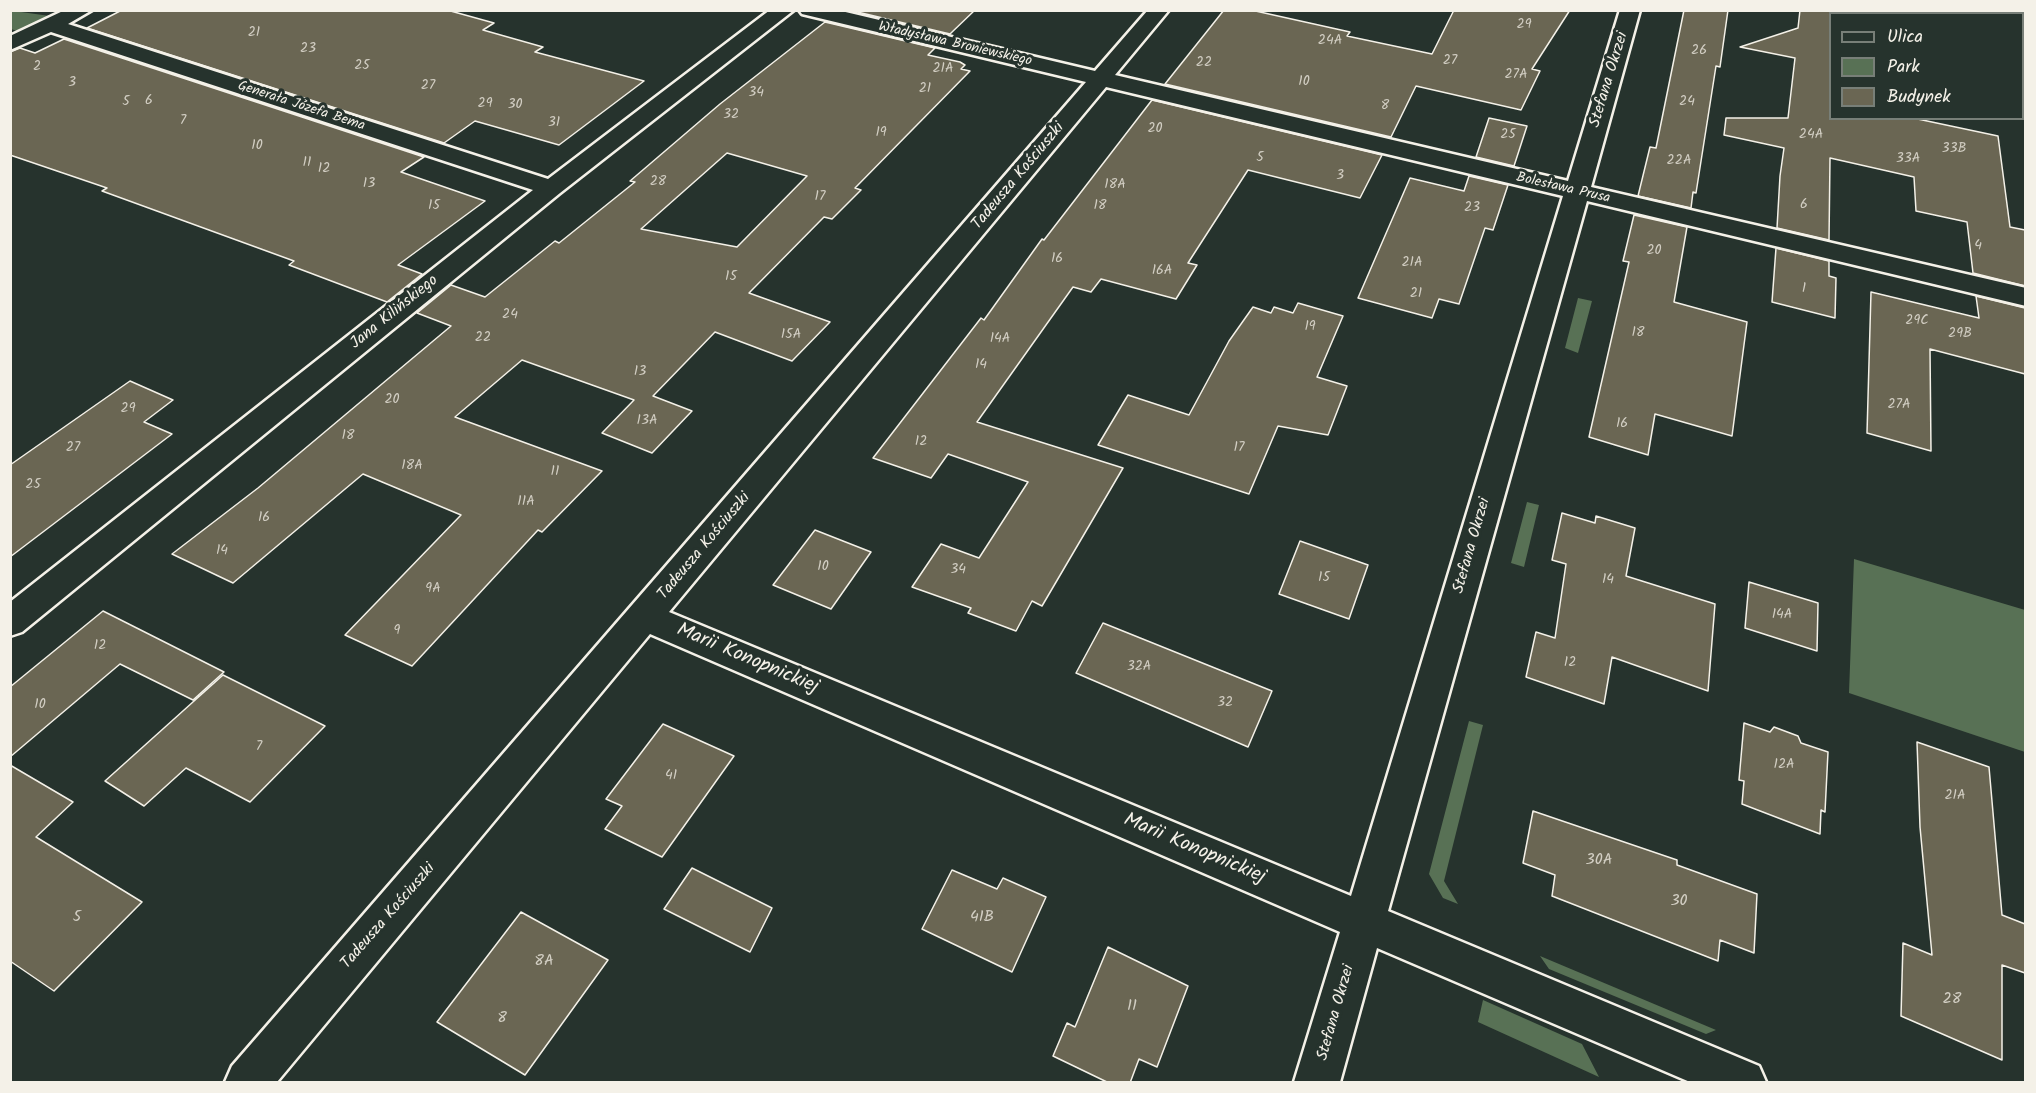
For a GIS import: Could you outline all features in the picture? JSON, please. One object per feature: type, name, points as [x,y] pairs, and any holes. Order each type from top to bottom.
[{"type":"street","points":[[10,44],[82,10]]},
{"type":"street","name":"Jana Kilińskiego","points":[[10,622],[551,188],[784,10]]},
{"type":"street","name":"Władysława Broniewskiego","points":[[810,10],[1101,79]]},
{"type":"street","name":"Tadeusza Kościuszki","points":[[248,1083],[1159,10]]},
{"type":"street","name":"Stefana Okrzei","points":[[1317,1083],[1630,10]]},
{"type":"street","name":"Generała Józefa Bema","points":[[50,25],[551,188]]},
{"type":"street","name":"Bolesława Prusa","points":[[1101,79],[2025,297]]},
{"type":"street","name":"Marii Konopnickiej","points":[[645,617],[1743,1083]]},
{"type":"green space","points":[[11,11],[57,17],[23,33],[11,29]]},
{"type":"green space","points":[[1578,298],[1592,301],[1578,353],[1565,348]]},
{"type":"green space","points":[[1527,502],[1539,505],[1524,567],[1511,563]]},
{"type":"green space","points":[[1854,559],[2025,610],[2025,752],[1849,693]]},
{"type":"green space","points":[[1469,721],[1483,725],[1444,881],[1458,904],[1443,898],[1429,874]]},
{"type":"green space","points":[[1540,956],[1716,1030],[1706,1034],[1549,969]]},
{"type":"green space","points":[[1483,1000],[1582,1044],[1599,1077],[1478,1022]]},
{"type":"building","points":[[122,10],[447,10],[494,23],[483,30],[543,47],[535,52],[644,81],[559,145],[475,121],[444,143],[87,28]]},
{"type":"building","points":[[849,10],[975,10],[950,34]]},
{"type":"building","points":[[1224,10],[1251,10],[1350,32],[1347,36],[1432,54],[1454,10],[1570,10],[1532,69],[1540,71],[1521,110],[1416,86],[1391,137],[1165,84]]},
{"type":"building","points":[[1684,10],[1728,10],[1720,67],[1716,66],[1696,193],[1693,192],[1691,208],[1638,196],[1650,147],[1656,148]]},
{"type":"building","points":[[1800,10],[1830,10],[1829,120],[1922,120],[1998,136],[2010,227],[2025,230],[2025,286],[1973,273],[1967,222],[1916,211],[1914,177],[1830,158],[1829,240],[1777,228],[1784,148],[1724,135],[1726,118],[1788,118],[1795,58],[1740,47],[1798,28]]},
{"type":"building","points":[[825,22],[935,48],[928,55],[960,62],[965,65],[961,69],[970,71],[855,188],[861,190],[832,219],[824,217],[749,293],[830,322],[792,361],[715,332],[653,396],[692,411],[652,453],[602,433],[634,400],[522,360],[455,417],[602,471],[542,532],[538,530],[412,666],[345,635],[461,515],[363,474],[233,583],[172,554],[258,488],[451,326],[417,313],[451,285],[485,297],[555,241],[559,243],[635,182],[630,181],[720,104]],"holes":[[[727,153],[807,176],[737,247],[641,229]]]},
{"type":"building","points":[[64,39],[424,157],[401,172],[485,201],[398,265],[422,274],[387,302],[289,265],[294,261],[102,191],[107,188],[10,155],[10,52],[20,48],[35,53]]},
{"type":"building","points":[[1152,100],[1382,155],[1360,198],[1248,170],[1188,263],[1197,265],[1176,299],[1101,279],[1091,292],[1073,287],[977,422],[1123,468],[1042,606],[1032,601],[1016,631],[968,613],[971,608],[912,587],[941,544],[979,558],[1028,482],[948,454],[931,478],[873,458],[981,318],[984,320],[1042,239],[1044,240]]},
{"type":"building","points":[[1489,118],[1527,126],[1514,166],[1476,157]]},
{"type":"building","points":[[1469,176],[1508,185],[1493,230],[1485,228],[1459,304],[1439,299],[1432,318],[1358,298],[1410,178],[1464,191]]},
{"type":"building","points":[[1634,215],[1687,227],[1674,302],[1747,322],[1732,436],[1655,414],[1648,455],[1589,437],[1629,262],[1623,261]]},
{"type":"building","points":[[1776,248],[1829,261],[1829,276],[1836,278],[1835,318],[1772,302]]},
{"type":"building","points":[[1871,292],[1979,318],[1976,296],[2025,308],[2025,374],[1930,349],[1931,451],[1867,433]]},
{"type":"building","points":[[1298,303],[1343,316],[1317,377],[1347,386],[1328,435],[1278,426],[1249,494],[1098,445],[1128,395],[1189,415],[1229,341],[1253,307],[1271,313],[1274,307],[1293,313]]},
{"type":"building","points":[[130,381],[173,400],[144,422],[172,434],[10,557],[10,465]]},
{"type":"building","points":[[1562,513],[1595,523],[1596,516],[1635,528],[1626,576],[1715,604],[1708,691],[1612,657],[1604,704],[1526,677],[1536,632],[1555,638],[1566,564],[1552,560]]},
{"type":"building","points":[[815,530],[871,552],[831,609],[773,585]]},
{"type":"building","points":[[1300,541],[1368,565],[1349,619],[1279,594]]},
{"type":"building","points":[[1749,582],[1818,603],[1817,651],[1745,628]]},
{"type":"building","points":[[103,611],[224,672],[193,700],[120,664],[10,757],[10,687]]},
{"type":"building","points":[[1103,623],[1272,691],[1248,747],[1076,673]]},
{"type":"building","points":[[223,675],[325,726],[250,802],[186,768],[144,806],[105,781]]},
{"type":"building","points":[[1744,723],[1770,732],[1774,727],[1798,736],[1801,743],[1828,752],[1825,812],[1821,810],[1820,834],[1742,804],[1744,781],[1739,780]]},
{"type":"building","points":[[663,724],[734,756],[662,857],[605,829],[622,806],[606,799]]},
{"type":"building","points":[[1917,742],[1989,767],[2002,915],[2025,924],[2025,973],[2002,965],[2002,1060],[1901,1016],[1903,943],[1932,955],[1920,827]]},
{"type":"building","points":[[10,765],[73,802],[36,837],[142,902],[54,991],[10,961]]},
{"type":"building","points":[[1533,811],[1677,860],[1677,865],[1757,894],[1754,953],[1720,940],[1718,961],[1552,896],[1555,875],[1523,863]]},
{"type":"building","points":[[692,868],[772,908],[750,952],[664,909]]},
{"type":"building","points":[[952,870],[997,889],[1003,878],[1046,897],[1012,972],[922,929]]},
{"type":"building","points":[[521,912],[608,960],[525,1075],[437,1022]]},
{"type":"building","points":[[1108,947],[1188,986],[1157,1067],[1139,1059],[1130,1083],[1109,1083],[1053,1056],[1067,1023],[1075,1027]]}]
